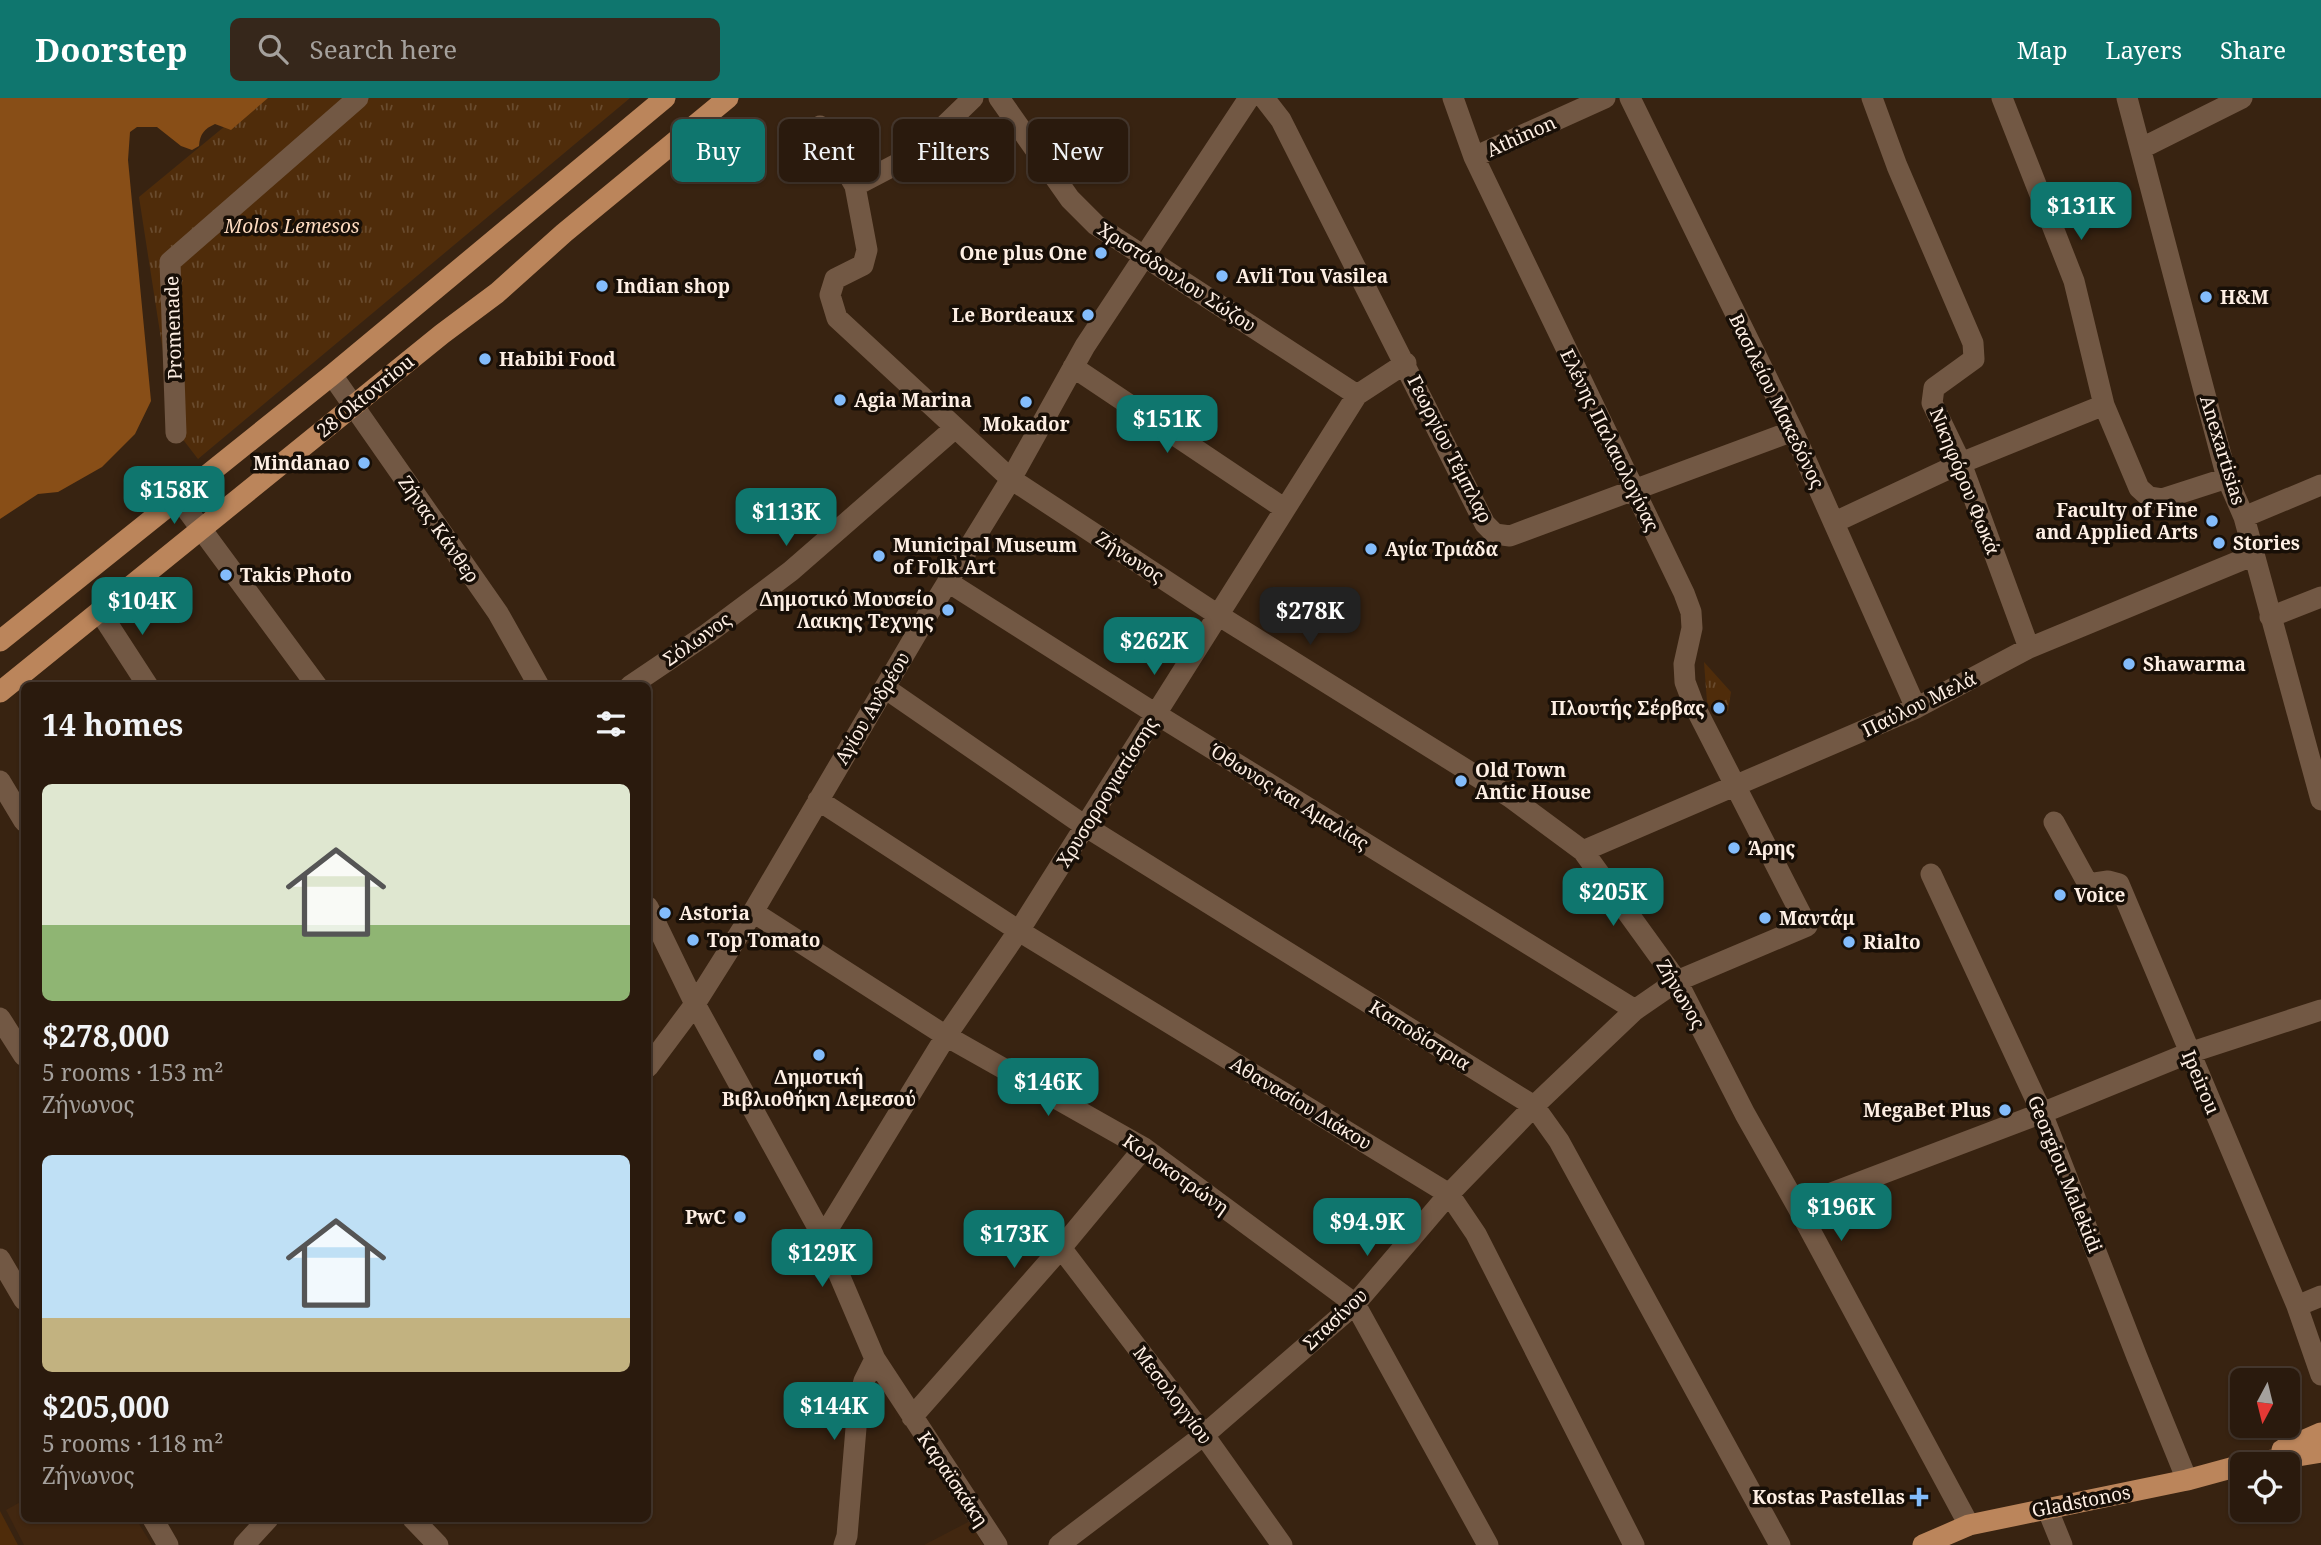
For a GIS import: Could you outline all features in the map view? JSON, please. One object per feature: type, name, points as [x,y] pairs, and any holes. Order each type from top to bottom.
[{"type":"main road","name":"28 Oktovriou","points":[[0,642],[332,375],[665,98]]},
{"type":"main road","name":"28 Oktovriou","points":[[0,692],[497,293],[564,233],[728,98]]},
{"type":"main road","name":"Gladstonos","points":[[2275,1452],[2321,1433]]},
{"type":"main road","name":"Gladstonos","points":[[2300,1455],[2321,1452]]},
{"type":"main road","name":"Gladstonos","points":[[1923,1545],[1969,1525],[2187,1480],[2230,1468]]},
{"type":"street","name":"Promenade","points":[[176,433],[170,262],[358,98]]},
{"type":"street","points":[[855,186],[914,155],[973,98]]},
{"type":"street","name":"Χριστόδουλου Σώζου","points":[[999,98],[1070,199],[1096,225],[1357,395]]},
{"type":"street","name":"Αγίου Ανδρέου","points":[[651,1063],[695,1004],[753,912],[1011,479],[1073,367],[1249,98]]},
{"type":"street","name":"Γεωργίου Τέμπλαρ","points":[[1264,98],[1281,120],[1485,524],[1496,534],[1510,536],[1634,490]]},
{"type":"street","name":"Ελένης Παλαιολογίνας","points":[[1453,98],[1474,157],[1684,593],[1692,628],[1684,664],[1685,682],[1807,926]]},
{"type":"street","name":"Athinon","points":[[1474,157],[1605,98]]},
{"type":"street","name":"Βασιλείου Μακεδόνος","points":[[1630,98],[1793,431],[1916,708]]},
{"type":"street","name":"Νικηφόρου Φωκά","points":[[1872,98],[1897,166],[1973,343],[1974,359],[1934,388],[1932,403],[1961,463],[2029,648]]},
{"type":"street","points":[[2002,98],[2074,281],[2104,405],[2138,488],[2149,497],[2162,499],[2227,478]]},
{"type":"street","name":"Anexartisias","points":[[2127,98],[2227,478],[2244,517],[2321,800]]},
{"type":"street","points":[[2141,148],[2242,98]]},
{"type":"street","name":"Ζήνωνος","points":[[853,182],[867,250],[863,265],[835,279],[830,295],[837,318],[1011,479],[1219,615],[1510,797],[1583,851],[1677,981],[1745,1114],[1969,1525]]},
{"type":"street","name":"Χρυσορρογιατίσσης","points":[[823,1237],[946,1036],[1019,931],[1357,395],[1406,363]]},
{"type":"street","points":[[1073,367],[1285,509]]},
{"type":"street","name":"Ζήνας Κάνθερ","points":[[332,375],[498,613],[537,682]]},
{"type":"street","points":[[1835,522],[1961,463],[2104,405]]},
{"type":"street","name":"Σόλωνος","points":[[636,682],[707,634],[791,571],[956,428]]},
{"type":"street","points":[[1634,490],[1793,431]]},
{"type":"street","points":[[2244,517],[2321,485]]},
{"type":"street","points":[[178,499],[314,682]]},
{"type":"street","name":"Παύλου Μελά","points":[[1583,851],[1916,708],[2029,648],[2254,555]]},
{"type":"street","name":"Όθωνος και Αμαλίας","points":[[948,582],[1156,715],[1634,1010]]},
{"type":"street","points":[[2270,617],[2321,597]]},
{"type":"street","points":[[100,612],[145,682]]},
{"type":"street","name":"Καποδίστρια","points":[[885,688],[1085,826],[1534,1106],[1559,1141],[1780,1545]]},
{"type":"street","points":[[0,781],[21,816]]},
{"type":"street","name":"Αθανασίου Διάκου","points":[[818,800],[1019,931],[1449,1194],[1476,1234],[1634,1545]]},
{"type":"street","name":"Ipeirou","points":[[2054,822],[2088,884],[2108,881],[2119,884],[2297,1306],[2321,1375]]},
{"type":"street","name":"Georgiou Malekidi","points":[[1931,874],[2042,1113],[2187,1480]]},
{"type":"street","name":"Κολοκοτρώνη","points":[[753,912],[946,1036],[1144,1148],[1355,1304],[1488,1545]]},
{"type":"street","points":[[651,913],[695,1004]]},
{"type":"street","name":"Στασίνου","points":[[1059,1545],[1204,1434],[1355,1304],[1449,1194],[1534,1106],[1634,1010],[1677,981],[1807,926]]},
{"type":"street","name":"Καραϊσκάκη","points":[[695,1004],[823,1237],[875,1359],[997,1545]]},
{"type":"street","points":[[1797,1206],[2042,1113],[2189,1053],[2321,1010]]},
{"type":"street","points":[[0,1018],[21,1051]]},
{"type":"street","points":[[912,1417],[1061,1248],[1144,1148]]},
{"type":"street","name":"Μεσολογγίου","points":[[1061,1248],[1204,1434],[1282,1545]]},
{"type":"street","points":[[0,1259],[21,1295]]},
{"type":"street","points":[[2297,1306],[2321,1296]]},
{"type":"street","points":[[844,1545],[858,1404],[864,1381],[875,1359]]},
{"type":"street","points":[[2047,1508],[2062,1545]]},
{"type":"street","points":[[155,1522],[168,1545]]},
{"type":"street","points":[[244,1545],[265,1522]]},
{"type":"street","points":[[416,1522],[438,1545]]},
{"type":"shaded area","points":[[0,98],[268,98],[231,130],[215,124],[208,128],[203,132],[199,146],[192,150],[181,146],[157,127],[137,127],[130,132],[128,160],[151,401],[135,434],[102,467],[58,492],[38,494],[0,519]]},
{"type":"shaded area","points":[[21,1502],[21,1522],[138,1522],[152,1545],[24,1545],[6,1510]]},
{"type":"shaded area","points":[[970,1521],[983,1545],[924,1545]]},
{"type":"green space","name":"Molos Lemesos","points":[[259,98],[630,98],[198,459],[175,429],[139,197]]},
{"type":"green space","points":[[1704,662],[1731,692],[1728,711],[1711,709],[1707,702]]},
{"type":"green space","points":[[0,1511],[18,1545],[0,1545]]},
{"type":"place","name":"One plus One","points":[[1101,253]]},
{"type":"place","name":"Avli Tou Vasilea","points":[[1222,276]]},
{"type":"place","name":"Indian shop","points":[[602,286]]},
{"type":"place","name":"H&M","points":[[2206,297]]},
{"type":"place","name":"Le Bordeaux","points":[[1088,315]]},
{"type":"place","name":"Habibi Food","points":[[485,359]]},
{"type":"place","name":"Agia Marina","points":[[840,400]]},
{"type":"place","name":"Mokador","points":[[1026,402]]},
{"type":"place","name":"Mindanao","points":[[364,463]]},
{"type":"place","name":"Faculty of Fine and Applied Arts","points":[[2212,521]]},
{"type":"place","name":"Stories","points":[[2219,543]]},
{"type":"place","name":"Αγία Τριάδα","points":[[1371,549]]},
{"type":"place","name":"Municipal Museum of Folk Art","points":[[879,556]]},
{"type":"place","name":"Takis Photo","points":[[226,575]]},
{"type":"place","name":"Δημοτικό Μουσείο Λαικης Τεχνης","points":[[948,610]]},
{"type":"place","name":"Shawarma","points":[[2129,664]]},
{"type":"place","name":"Πλουτής Σέρβας","points":[[1719,708]]},
{"type":"place","name":"Old Town Antic House","points":[[1461,781]]},
{"type":"place","name":"Άρης","points":[[1734,848]]},
{"type":"place","name":"Voice","points":[[2060,895]]},
{"type":"place","name":"Astoria","points":[[665,913]]},
{"type":"place","name":"Μαντάμ","points":[[1765,918]]},
{"type":"place","name":"Top Tomato","points":[[693,940]]},
{"type":"place","name":"Rialto","points":[[1849,942]]},
{"type":"place","name":"Δημοτική Βιβλιοθήκη Λεμεσού","points":[[819,1055]]},
{"type":"place","name":"MegaBet Plus","points":[[2005,1110]]},
{"type":"place","name":"PwC","points":[[740,1217]]},
{"type":"place","name":"Kostas Pastellas","points":[[1919,1497]]}]
